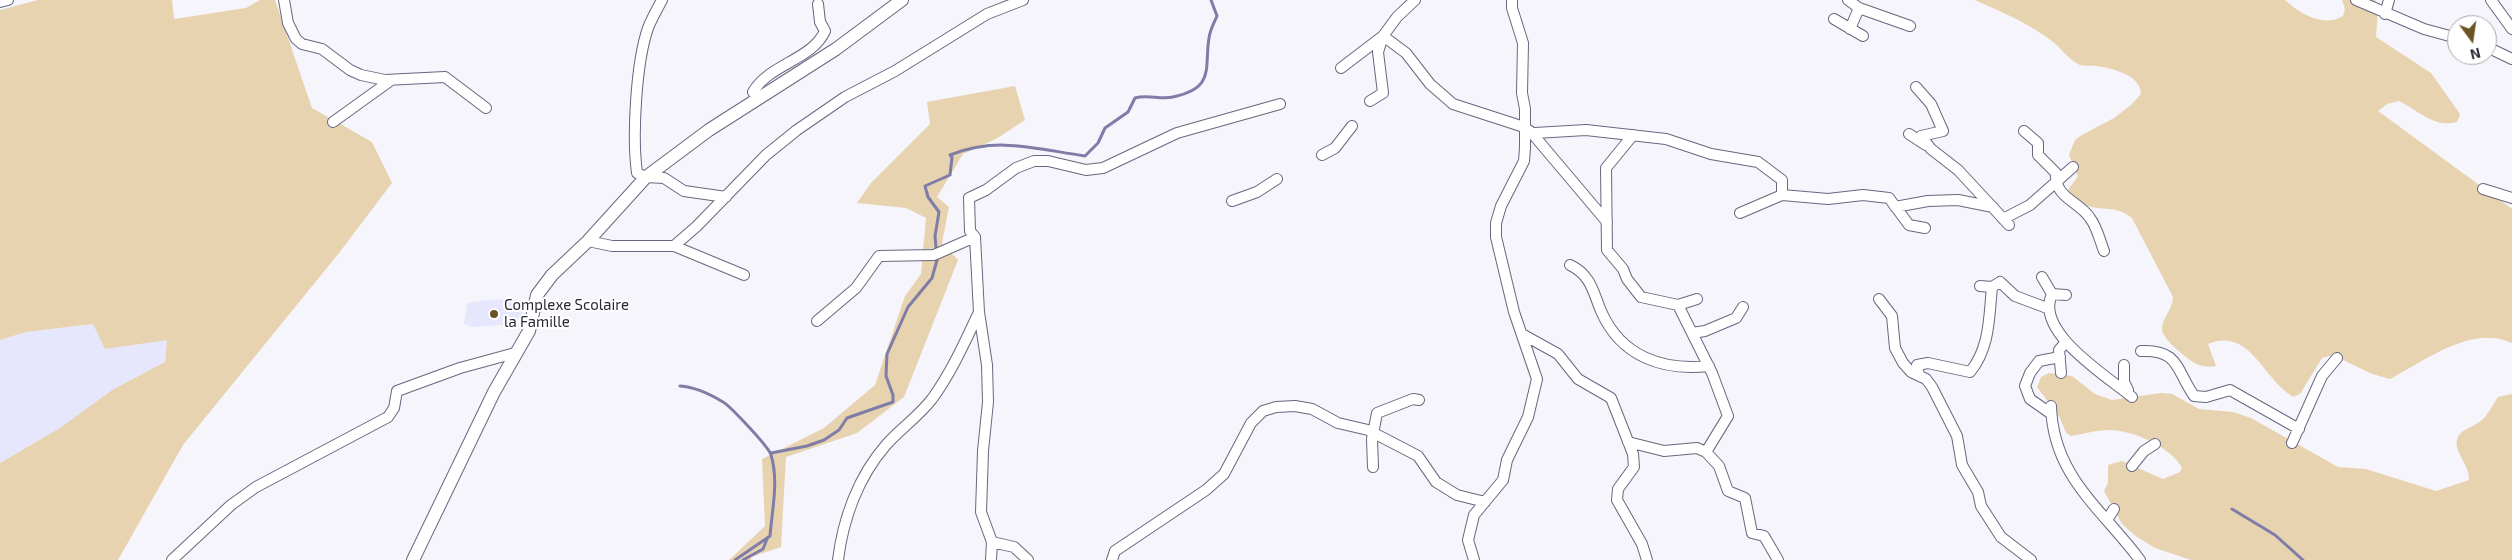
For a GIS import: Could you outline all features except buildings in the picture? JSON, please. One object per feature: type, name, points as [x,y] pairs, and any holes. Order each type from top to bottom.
[{"type":"street","points":[[0,2],[8,0]]},
{"type":"street","points":[[284,0],[286,19],[293,34],[300,42],[317,46],[351,71],[364,77],[390,81],[430,76],[444,77],[454,86],[474,97],[486,108]]},
{"type":"street","points":[[662,0],[646,32],[642,58],[636,168],[638,173],[646,178],[664,178],[684,191],[726,197]]},
{"type":"street","points":[[413,560],[515,353],[529,331],[538,295],[552,275],[588,241],[646,178],[708,130],[844,43],[902,0]]},
{"type":"street","points":[[674,246],[726,197],[766,155],[797,130],[845,97],[895,71],[987,14],[1022,0]]},
{"type":"street","points":[[1370,101],[1382,93],[1378,52],[1383,36],[1396,17],[1415,0]]},
{"type":"street","points":[[1474,560],[1468,540],[1474,515],[1496,491],[1503,480],[1507,460],[1528,417],[1535,394],[1535,370],[1522,334],[1496,237],[1496,223],[1502,206],[1524,161],[1523,42],[1512,8],[1512,0]]},
{"type":"street","points":[[1848,0],[1859,8],[1910,26]]},
{"type":"street","points":[[2356,0],[2385,14],[2424,29],[2447,35]]},
{"type":"street","points":[[2385,14],[2389,0]]},
{"type":"street","points":[[2491,0],[2512,29]]},
{"type":"street","points":[[757,98],[753,92],[760,80],[820,42],[824,37],[825,31],[820,22],[818,4]]},
{"type":"street","points":[[1850,29],[1859,8]]},
{"type":"street","points":[[1834,19],[1863,36]]},
{"type":"street","points":[[1341,68],[1383,36]]},
{"type":"street","points":[[1383,36],[1406,53],[1430,84],[1452,104],[1524,127],[1535,133],[1552,152],[1563,172],[1597,206],[1607,222]]},
{"type":"street","points":[[2497,52],[2512,59]]},
{"type":"street","points":[[333,122],[390,81]]},
{"type":"street","points":[[1916,87],[1930,104],[1946,130],[1921,136],[1931,149]]},
{"type":"street","points":[[991,560],[992,542],[982,512],[987,365],[979,312],[975,238],[970,231],[969,198],[982,194],[988,187],[1010,171],[1036,161],[1077,170],[1093,170],[1113,165],[1162,139],[1280,104]]},
{"type":"street","points":[[1322,155],[1334,148],[1352,126]]},
{"type":"street","points":[[1535,133],[1586,130],[1666,139],[1711,154],[1758,162],[1782,180],[1782,195]]},
{"type":"street","points":[[2024,131],[2038,141],[2040,148],[2038,155],[2056,173],[2055,183],[2063,195],[2090,217],[2104,251]]},
{"type":"street","points":[[1909,134],[1958,170],[2006,222],[2034,204],[2055,183],[2066,178],[2073,167]]},
{"type":"street","points":[[1634,135],[1607,164],[1607,250],[1644,299],[1672,302],[1678,306],[1709,366],[1728,416],[1706,452]]},
{"type":"street","points":[[1232,201],[1257,192],[1277,179]]},
{"type":"street","points":[[2483,190],[2512,198]]},
{"type":"street","points":[[1740,213],[1782,195],[1828,198],[1863,195],[1889,198],[1909,225],[1924,228]]},
{"type":"street","points":[[1896,207],[1928,201],[1958,200],[1993,207]]},
{"type":"street","points":[[817,321],[856,288],[879,256],[898,258],[938,254],[958,241],[975,238]]},
{"type":"street","points":[[588,241],[612,246],[674,246],[744,275]]},
{"type":"street","points":[[1570,265],[1589,278],[1610,330],[1624,346],[1669,366],[1709,366]]},
{"type":"street","points":[[2042,277],[2052,294]]},
{"type":"street","points":[[1980,286],[1992,287],[2000,282],[2016,296],[2047,308]]},
{"type":"street","points":[[1919,375],[1917,365],[1928,363],[1970,372],[1976,366],[1987,338],[1992,287]]},
{"type":"street","points":[[2052,294],[2066,295]]},
{"type":"street","points":[[2052,294],[2047,308],[2050,319],[2066,342],[2132,397],[2124,382],[2124,365]]},
{"type":"street","points":[[1678,306],[1697,299]]},
{"type":"street","points":[[1879,299],[1892,316],[1895,348],[1911,372],[1919,375],[1932,386],[1957,436],[1962,466],[1978,492],[1980,506],[2002,537],[2023,558]]},
{"type":"street","points":[[1692,333],[1708,332],[1736,318],[1743,307]]},
{"type":"street","points":[[838,560],[842,532],[862,480],[871,464],[896,435],[924,409],[951,368],[979,312]]},
{"type":"street","points":[[1522,334],[1558,354],[1578,379],[1611,398],[1633,454],[1634,467],[1618,488],[1618,500],[1642,544],[1647,560]]},
{"type":"street","points":[[2061,373],[2059,350],[2066,342]]},
{"type":"street","points":[[2141,351],[2163,351],[2172,356],[2178,364],[2185,385],[2194,396],[2206,398],[2230,390],[2299,429]]},
{"type":"street","points":[[172,560],[186,549],[208,523],[240,497],[287,468],[376,426],[388,417],[394,408],[397,391],[460,368],[515,353]]},
{"type":"street","points":[[2060,357],[2039,361],[2030,373],[2025,386],[2030,399],[2051,409],[2051,433],[2057,453],[2107,520],[2126,539],[2140,560]]},
{"type":"street","points":[[2292,444],[2322,376],[2337,358]]},
{"type":"street","points":[[1373,467],[1375,454],[1372,443],[1377,413],[1413,400],[1419,400]]},
{"type":"street","points":[[1112,560],[1115,551],[1185,506],[1224,474],[1251,423],[1263,411],[1286,406],[1312,409],[1338,423],[1374,433],[1418,456],[1436,482],[1457,496],[1485,502]]},
{"type":"street","points":[[1628,442],[1664,451],[1697,448],[1706,452],[1719,466],[1728,490],[1745,498],[1752,533],[1764,536],[1778,560]]},
{"type":"street","points":[[2132,466],[2144,451],[2155,444]]},
{"type":"street","points":[[2107,520],[2114,509]]},
{"type":"street","points":[[992,542],[1014,547],[1028,560]]},
{"type":"shaded area","points":[[38,0],[172,0],[174,19],[246,8],[260,0],[275,0],[312,108],[372,142],[392,183],[339,253],[183,445],[118,560],[0,560],[0,463],[60,428],[112,390],[165,362],[167,340],[105,349],[93,324],[26,332],[0,340],[0,10]]},
{"type":"shaded area","points":[[1975,0],[2285,0],[2312,18],[2328,21],[2343,16],[2345,9],[2342,0],[2375,0],[2378,7],[2376,37],[2431,73],[2460,114],[2457,122],[2441,123],[2427,118],[2399,101],[2387,104],[2378,111],[2512,209],[2512,343],[2496,338],[2465,341],[2433,355],[2390,379],[2372,374],[2333,355],[2322,358],[2300,394],[2293,397],[2282,389],[2255,357],[2235,342],[2222,341],[2208,344],[2216,366],[2209,367],[2193,362],[2176,349],[2163,333],[2162,325],[2173,297],[2132,218],[2115,210],[2091,207],[2084,204],[2076,199],[2068,190],[2078,176],[2069,155],[2075,140],[2114,118],[2131,105],[2141,94],[2136,82],[2131,77],[2118,71],[2078,64],[2052,41],[2034,29]]},
{"type":"shaded area","points":[[1015,86],[1025,120],[996,139],[963,154],[937,197],[949,207],[942,243],[958,260],[904,397],[857,433],[786,457],[781,547],[751,557],[751,560],[729,560],[765,526],[762,459],[824,428],[875,385],[905,296],[921,274],[926,218],[906,208],[857,203],[871,183],[930,124],[927,102]]},
{"type":"shaded area","name":"Complexe Scolaire la Famille","points":[[516,299],[530,302],[515,324],[472,327],[464,324],[467,303]]},
{"type":"shaded area","points":[[94,324],[105,349],[167,339],[165,362],[112,390],[60,428],[0,463],[0,340],[26,332]]},
{"type":"shaded area","points":[[2049,373],[2072,376],[2095,394],[2112,400],[2161,393],[2172,394],[2199,409],[2233,412],[2251,418],[2338,467],[2366,469],[2436,491],[2469,480],[2468,471],[2457,447],[2458,437],[2464,430],[2484,418],[2498,397],[2512,394],[2512,560],[2191,560],[2155,548],[2137,537],[2122,524],[2104,491],[2108,483],[2108,465],[2122,461],[2163,479],[2180,472],[2182,468],[2169,453],[2140,436],[2104,430],[2071,436],[2066,433],[2060,418],[2037,387],[2041,377]]},
{"type":"waterway","points":[[771,453],[807,446],[824,440],[839,430],[847,418],[893,402],[893,395],[886,376],[887,354],[908,307],[932,278],[937,260],[935,236],[939,212],[928,197],[925,186],[950,175],[952,157],[950,155],[968,149],[1001,145],[1085,156],[1098,143],[1105,128],[1128,112],[1135,98],[1173,97],[1187,93],[1202,82],[1207,67],[1210,35],[1217,16],[1211,0]]},
{"type":"waterway","points":[[680,386],[702,391],[723,402],[749,427],[771,455],[775,485],[770,536],[735,560]]},
{"type":"waterway","points":[[2232,509],[2275,535],[2303,560]]},
{"type":"waterway","points":[[743,560],[763,549],[767,539]]},
{"type":"place","name":"Complexe Scolaire la Famille","points":[[494,314]]}]
